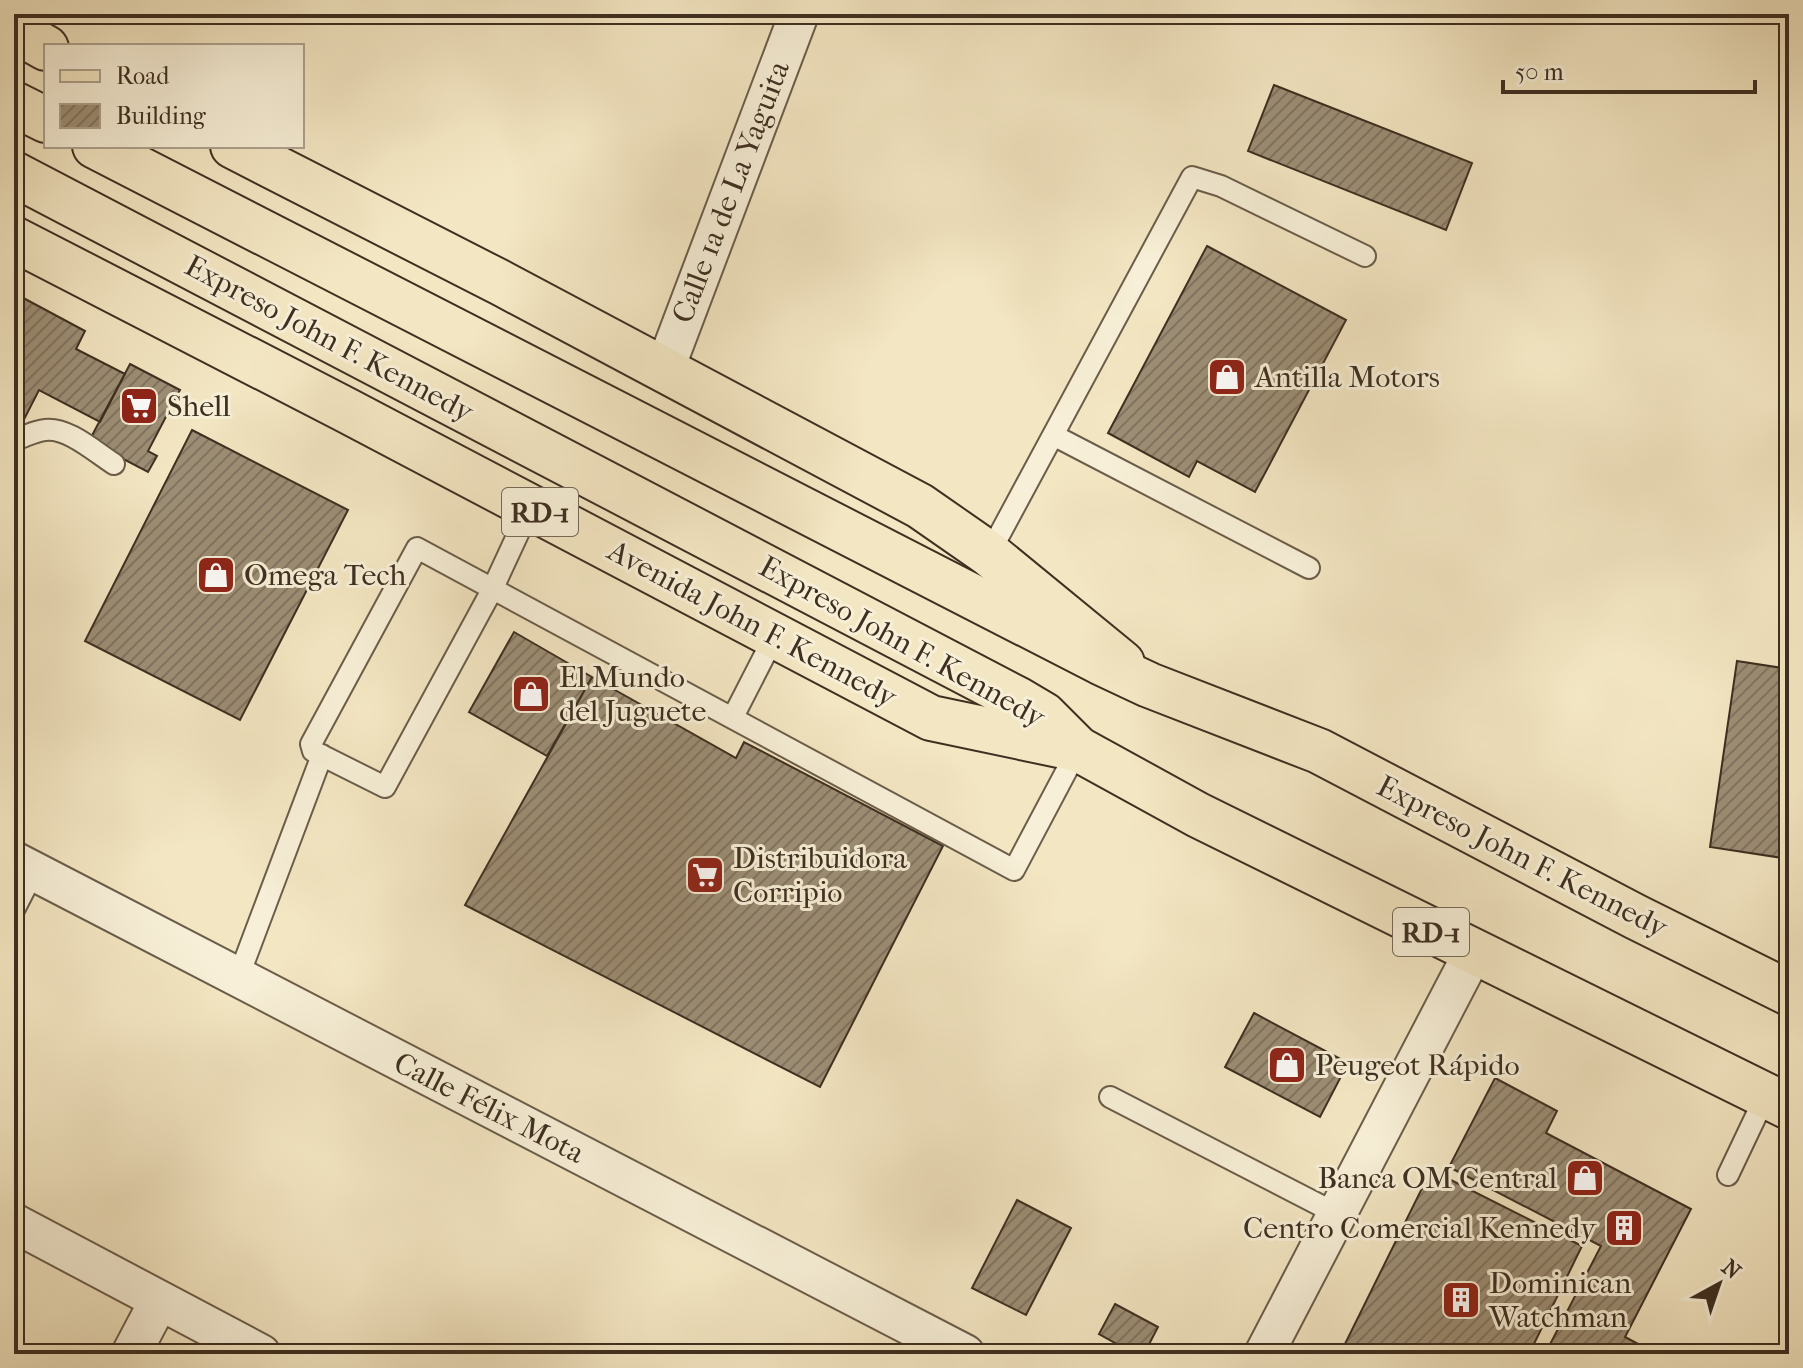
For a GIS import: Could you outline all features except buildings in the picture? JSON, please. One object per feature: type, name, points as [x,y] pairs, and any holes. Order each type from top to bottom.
[{"type":"main road","points":[[14,30],[44,47]]},
{"type":"main road","points":[[14,104],[44,119]]},
{"type":"main road","name":"Expreso John F. Kennedy","points":[[99,148],[1149,685],[1319,751],[1636,917],[1789,993]]},
{"type":"main road","points":[[237,148],[503,284],[920,506],[989,554],[1149,685]]},
{"type":"main road","name":"Expreso John F. Kennedy","points":[[14,174],[997,689],[1044,715],[1078,749],[1198,815],[1778,1101]]},
{"type":"main road","name":"Avenida John F. Kennedy","points":[[14,239],[931,718],[1078,749]]},
{"type":"street","name":"Calle 1a de La Yaguita","points":[[664,371],[799,14]]},
{"type":"street","name":"Calle Félix Mota","points":[[24,866],[965,1354]]},
{"type":"street","points":[[1264,1354],[1473,953]]},
{"type":"street","points":[[14,1223],[261,1354]]},
{"type":"street","points":[[131,1354],[159,1301]]},
{"type":"lane","points":[[989,554],[1192,177],[1221,186],[1365,256]]},
{"type":"lane","points":[[14,440],[49,429],[61,431],[114,464]]},
{"type":"lane","points":[[1053,435],[1309,568]]},
{"type":"lane","points":[[530,508],[492,590],[385,787],[313,751],[311,744],[417,548],[492,590],[1014,870],[1078,749]]},
{"type":"lane","points":[[733,717],[775,635]]},
{"type":"lane","points":[[238,978],[322,755]]},
{"type":"lane","points":[[14,910],[24,866]]},
{"type":"lane","points":[[1110,1097],[1337,1214]]},
{"type":"lane","points":[[1728,1175],[1778,1101]]},
{"type":"place","name":"Antilla Motors","points":[[1227,377]]},
{"type":"place","name":"Shell","points":[[139,406]]},
{"type":"place","name":"Omega Tech","points":[[216,575]]},
{"type":"place","name":"El Mundo del Juguete","points":[[531,694]]},
{"type":"place","name":"Distribuidora Corripio","points":[[705,875]]},
{"type":"place","name":"Peugeot Rápido","points":[[1287,1065]]},
{"type":"place","name":"Banca OM Central","points":[[1585,1178]]},
{"type":"place","name":"Centro Comercial Kennedy","points":[[1624,1228]]},
{"type":"place","name":"Dominican Watchman","points":[[1461,1300]]}]
